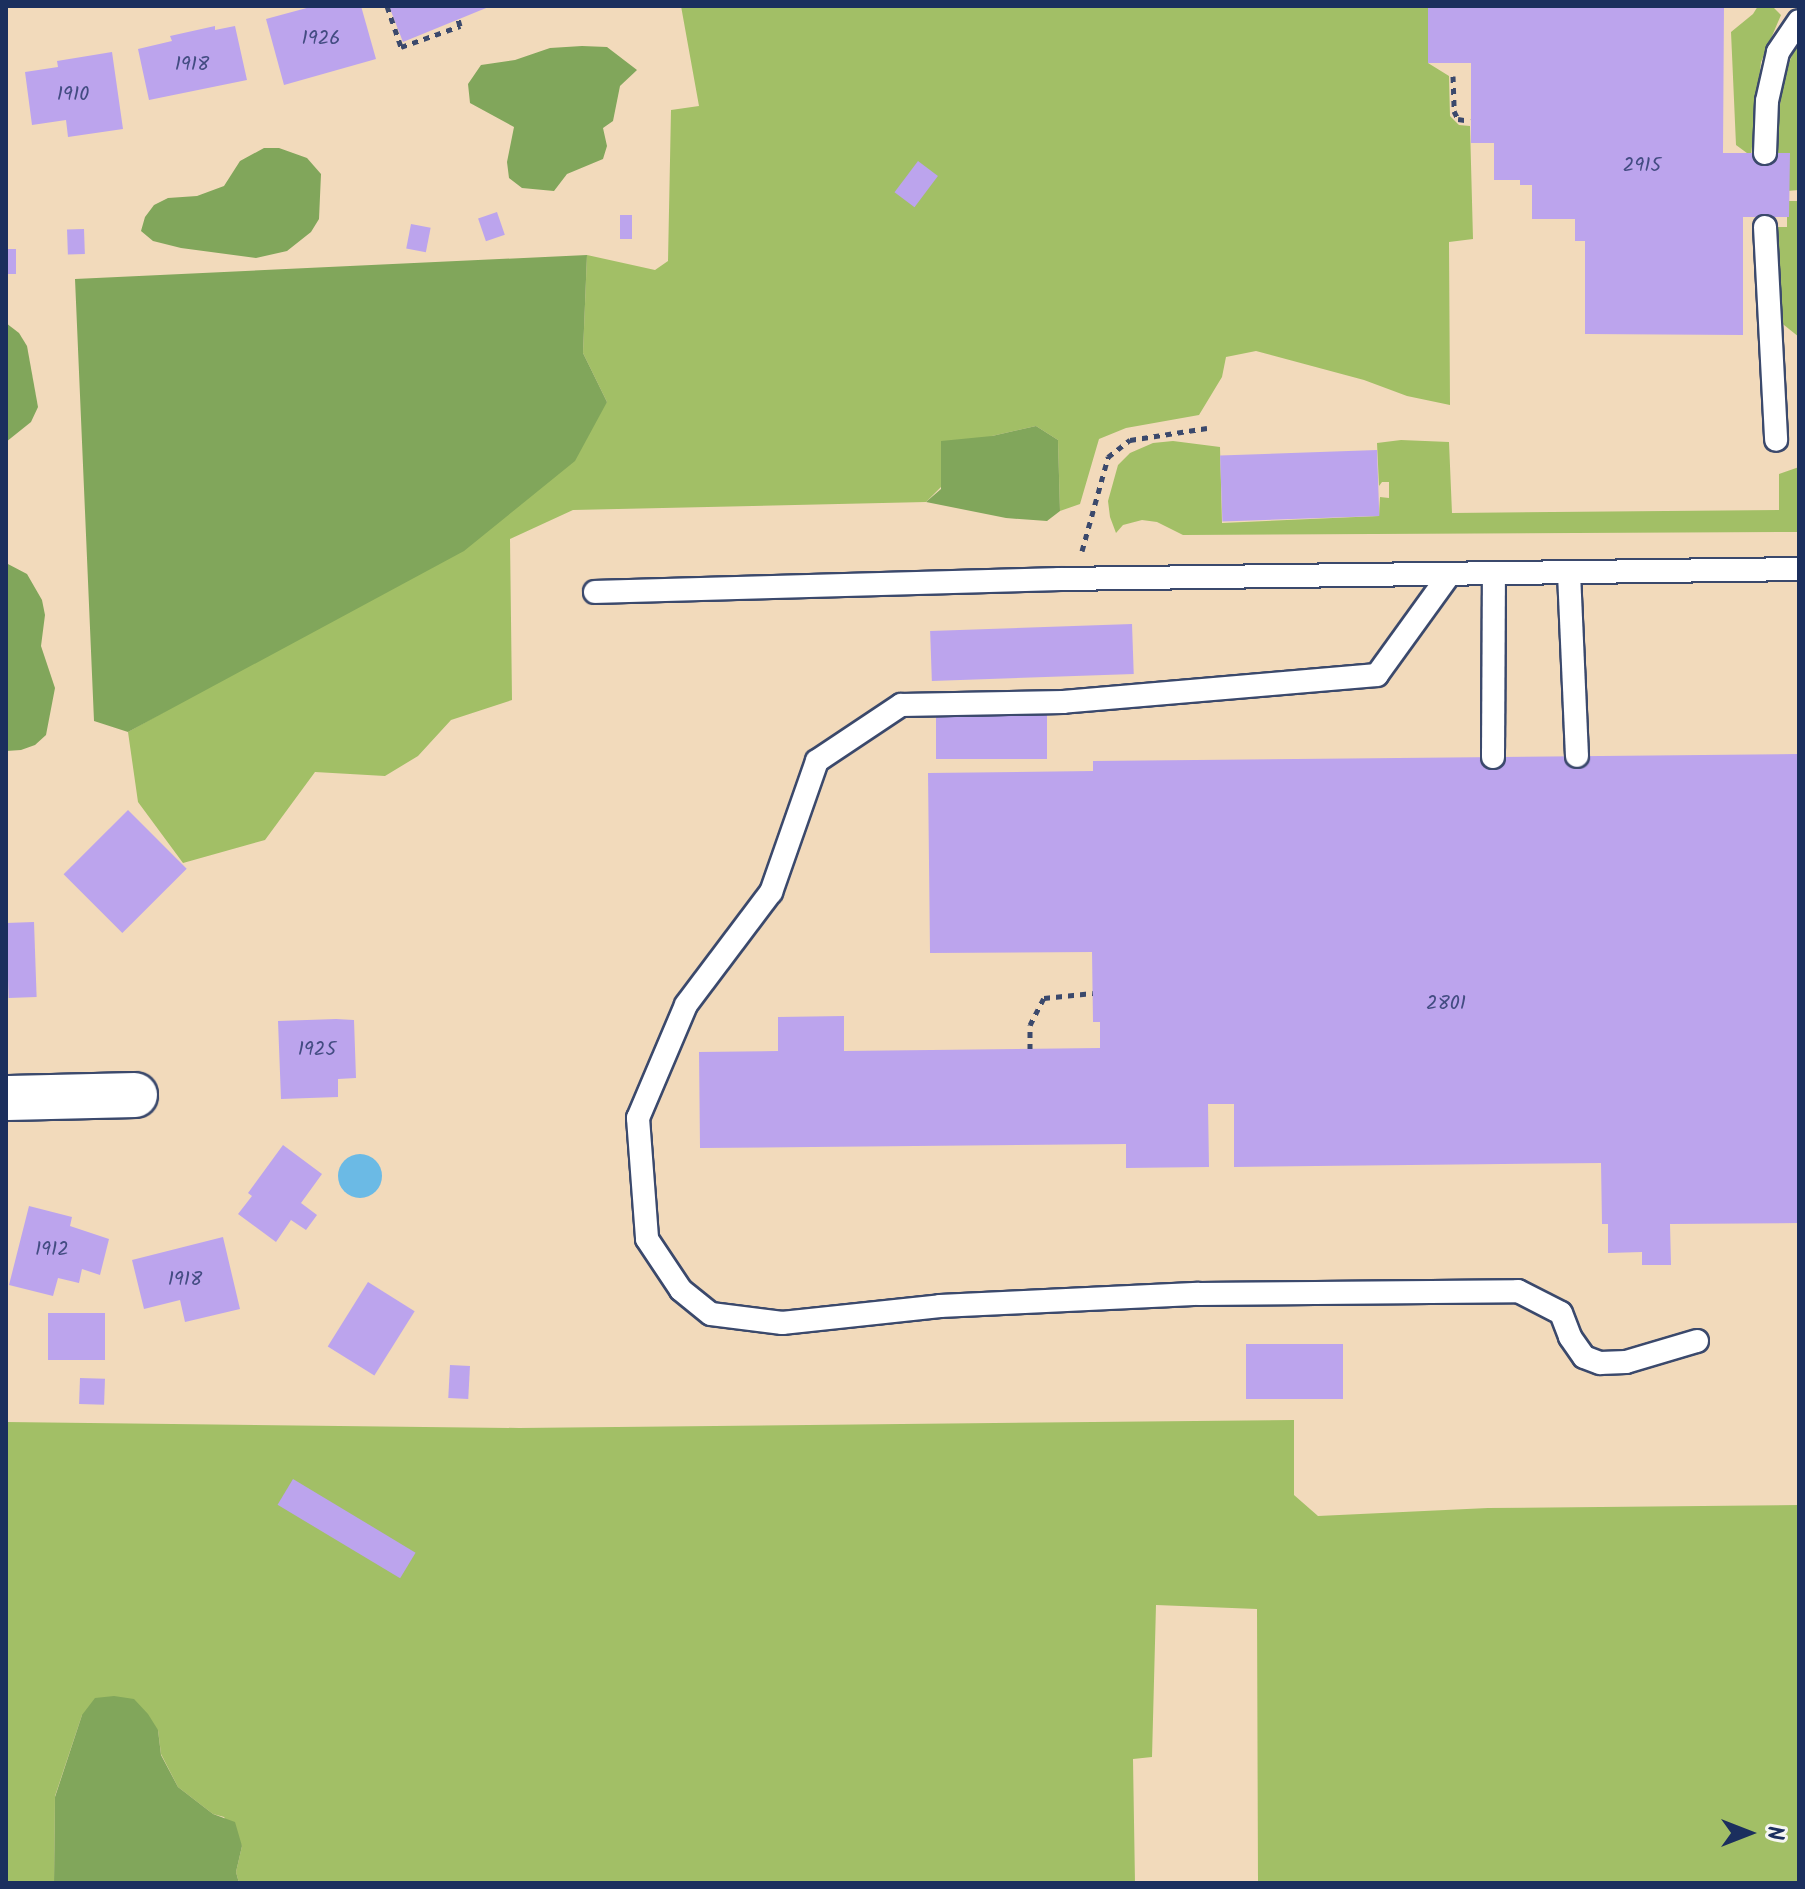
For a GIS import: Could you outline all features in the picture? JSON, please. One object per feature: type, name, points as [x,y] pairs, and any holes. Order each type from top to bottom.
[{"type":"street","points":[[6,1098],[135,1095]]},
{"type":"lane","points":[[1765,153],[1767,101],[1778,52],[1799,21]]},
{"type":"lane","points":[[1765,227],[1776,440]]},
{"type":"lane","points":[[595,592],[1075,579],[1799,569]]},
{"type":"lane","points":[[1569,573],[1577,756]]},
{"type":"lane","points":[[1449,575],[1377,675],[1063,702],[901,705],[817,761],[771,892],[686,1005],[638,1118],[647,1239],[681,1290],[711,1314],[782,1323],[940,1306],[1123,1297],[1518,1291],[1561,1313],[1570,1337],[1584,1357],[1600,1363],[1626,1362],[1697,1341]]},
{"type":"lane","points":[[1493,757],[1494,575]]},
{"type":"path","points":[[387,6],[401,47],[460,26],[458,19]]},
{"type":"path","points":[[1453,76],[1454,111],[1458,119],[1470,121]]},
{"type":"path","points":[[1075,579],[1108,457],[1130,440],[1207,428]]},
{"type":"path","points":[[1030,1049],[1030,1025],[1044,998],[1093,993]]},
{"type":"green space","points":[[681,6],[1428,6],[1428,63],[1449,76],[1450,116],[1459,125],[1470,126],[1473,239],[1449,242],[1450,405],[1407,396],[1364,380],[1256,351],[1226,357],[1222,377],[1199,415],[1126,428],[1099,439],[1080,504],[1060,511],[1058,440],[1036,426],[992,436],[926,502],[573,510],[510,539],[512,700],[451,720],[418,756],[385,776],[315,772],[265,840],[183,863],[138,802],[128,732],[253,662],[607,402],[583,353],[587,255],[655,270],[668,261],[671,110],[699,106]]},
{"type":"green space","points":[[1758,6],[1772,6],[1781,15],[1761,62],[1751,156],[1736,145],[1731,32]]},
{"type":"green space","points":[[1799,38],[1799,190],[1787,191],[1775,157],[1778,117],[1785,73]]},
{"type":"green space","points":[[607,47],[637,70],[620,86],[613,121],[603,128],[607,146],[603,159],[567,174],[554,191],[522,188],[509,178],[507,162],[514,127],[470,103],[468,84],[481,65],[515,60],[550,48]]},
{"type":"green space","points":[[264,148],[279,148],[307,158],[321,174],[319,219],[311,232],[287,251],[256,258],[181,248],[153,241],[141,231],[145,217],[154,205],[168,198],[197,196],[224,186],[240,161]]},
{"type":"green space","points":[[1787,201],[1799,201],[1799,337],[1779,321],[1776,227],[1787,227]]},
{"type":"green space","points":[[587,255],[583,353],[607,402],[575,461],[464,551],[128,732],[94,721],[75,279]]},
{"type":"green space","points":[[6,323],[19,333],[27,346],[38,407],[31,422],[6,442]]},
{"type":"green space","points":[[1036,426],[1058,440],[1060,511],[1047,521],[1006,518],[926,502],[941,489],[941,441],[992,436]]},
{"type":"green space","points":[[1401,440],[1449,442],[1452,513],[1779,510],[1779,474],[1799,467],[1799,532],[1183,535],[1157,522],[1142,520],[1123,525],[1116,533],[1110,517],[1108,501],[1118,465],[1130,453],[1153,443],[1173,441],[1220,447],[1222,523],[1379,516],[1380,497],[1389,498],[1389,482],[1382,482],[1379,486],[1377,443]]},
{"type":"green space","points":[[6,563],[27,574],[42,600],[45,615],[41,646],[55,688],[46,735],[35,745],[6,751]]},
{"type":"green space","points":[[1294,1420],[1294,1495],[1318,1516],[1488,1508],[1799,1505],[1799,1883],[1258,1883],[1257,1609],[1156,1605],[1152,1757],[1133,1759],[1135,1883],[239,1883],[236,1872],[242,1846],[224,1817],[213,1814],[178,1787],[161,1754],[158,1730],[82,1715],[55,1796],[54,1883],[6,1883],[6,1422],[519,1428]]},
{"type":"green space","points":[[114,1696],[134,1699],[148,1714],[158,1730],[161,1755],[178,1787],[213,1814],[235,1822],[242,1846],[236,1872],[239,1883],[54,1883],[55,1797],[82,1715],[95,1698]]},
{"type":"water","points":[[360,1154],[375,1161],[382,1176],[375,1191],[360,1198],[345,1191],[338,1176],[345,1161]]},
{"type":"building","points":[[314,6],[361,6],[376,59],[284,85],[266,19]]},
{"type":"building","points":[[389,6],[491,6],[403,42]]},
{"type":"building","points":[[1428,6],[1724,6],[1723,153],[1790,153],[1789,217],[1743,217],[1743,335],[1585,334],[1585,241],[1575,241],[1575,219],[1532,219],[1532,185],[1520,185],[1520,180],[1494,180],[1494,143],[1471,143],[1471,63],[1428,63]]},
{"type":"building","points":[[215,26],[215,30],[235,26],[247,80],[149,100],[138,49],[172,41],[170,36]]},
{"type":"building","points":[[112,52],[123,129],[68,137],[66,120],[32,125],[25,72],[58,67],[57,61]]},
{"type":"building","points":[[918,161],[938,176],[914,207],[895,192]]},
{"type":"building","points":[[497,212],[505,235],[486,241],[478,219]]},
{"type":"building","points":[[620,215],[632,215],[632,239],[620,239]]},
{"type":"building","points":[[411,224],[431,228],[426,252],[406,249]]},
{"type":"building","points":[[84,229],[85,254],[68,255],[67,230]]},
{"type":"building","points":[[6,249],[16,249],[16,274],[6,274]]},
{"type":"building","points":[[1377,450],[1379,516],[1222,521],[1220,455]]},
{"type":"building","points":[[1132,624],[1134,674],[932,681],[930,631]]},
{"type":"building","points":[[936,713],[1047,713],[1047,759],[936,759]]},
{"type":"building","points":[[1799,754],[1799,1223],[1670,1224],[1671,1265],[1642,1265],[1642,1252],[1608,1253],[1608,1224],[1602,1224],[1601,1163],[1234,1167],[1234,1104],[1208,1104],[1209,1167],[1126,1168],[1126,1144],[700,1148],[699,1052],[778,1051],[778,1017],[844,1016],[844,1051],[1100,1048],[1100,1022],[1093,1022],[1092,952],[930,953],[928,773],[1093,771],[1093,761]]},
{"type":"building","points":[[128,810],[187,869],[122,933],[64,874]]},
{"type":"building","points":[[34,922],[37,997],[9,998],[6,923]]},
{"type":"building","points":[[354,1020],[356,1078],[338,1079],[338,1097],[281,1099],[278,1021]]},
{"type":"building","points":[[283,1145],[322,1174],[301,1203],[317,1215],[306,1230],[291,1220],[276,1242],[238,1214],[252,1196],[248,1193]]},
{"type":"building","points":[[29,1206],[72,1217],[70,1226],[109,1239],[100,1275],[82,1269],[79,1283],[58,1278],[53,1296],[9,1285]]},
{"type":"building","points":[[223,1237],[240,1309],[185,1322],[180,1300],[144,1309],[132,1260]]},
{"type":"building","points":[[368,1282],[415,1311],[374,1376],[328,1346]]},
{"type":"building","points":[[48,1313],[105,1313],[105,1360],[48,1360]]},
{"type":"building","points":[[1246,1344],[1343,1344],[1343,1399],[1246,1399]]},
{"type":"building","points":[[450,1365],[470,1366],[468,1399],[448,1398]]},
{"type":"building","points":[[80,1378],[105,1379],[104,1405],[79,1404]]},
{"type":"building","points":[[293,1479],[416,1553],[400,1578],[278,1505]]}]
